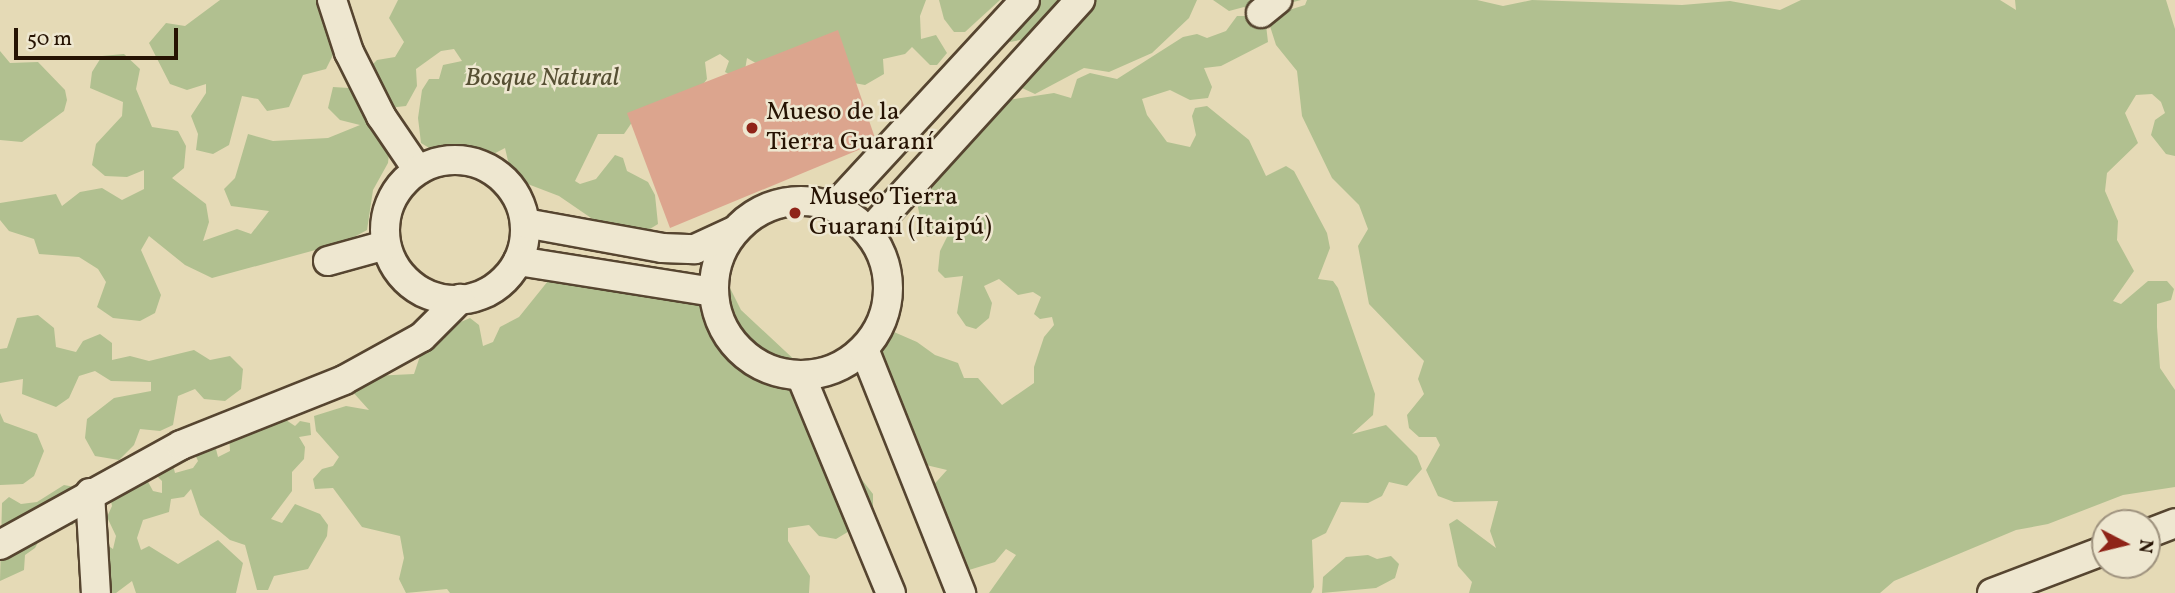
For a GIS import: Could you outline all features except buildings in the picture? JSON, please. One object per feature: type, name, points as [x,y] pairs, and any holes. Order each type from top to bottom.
[{"type":"lane","points":[[332,0],[349,52],[381,116],[417,169]]},
{"type":"lane","points":[[835,206],[1025,0]]},
{"type":"lane","points":[[869,232],[1080,0]]},
{"type":"lane","points":[[451,159],[486,166],[505,180],[519,200],[525,223],[518,261],[488,292],[460,299],[425,294],[407,282],[386,245],[389,202],[417,169],[451,159]]},
{"type":"lane","points":[[525,223],[663,248],[695,249],[734,231],[754,213],[780,202],[808,200],[835,206],[869,232],[883,254],[888,291],[879,328],[864,349],[835,368],[802,376],[775,372],[751,360],[732,341],[719,318],[714,292],[718,260],[734,231]]},
{"type":"lane","points":[[328,261],[386,245]]},
{"type":"lane","points":[[518,261],[714,292]]},
{"type":"lane","points":[[0,545],[181,445],[344,380],[422,337],[460,299]]},
{"type":"lane","points":[[864,349],[961,593]]},
{"type":"lane","points":[[802,376],[891,593]]},
{"type":"lane","points":[[90,493],[96,593]]},
{"type":"lane","points":[[1992,593],[2091,555]]},
{"type":"green space","points":[[220,0],[327,0],[336,49],[326,69],[303,75],[289,107],[267,111],[258,99],[242,96],[229,145],[213,154],[196,150],[198,134],[191,116],[206,93],[206,84],[187,90],[170,84],[149,43],[166,23],[185,26]]},
{"type":"green space","name":"Bosque Natural","points":[[398,0],[926,0],[920,16],[921,39],[936,35],[947,53],[937,65],[930,65],[912,47],[905,54],[883,59],[884,74],[865,85],[761,66],[747,58],[745,70],[733,76],[725,72],[729,61],[720,54],[705,62],[707,79],[691,101],[635,118],[624,134],[598,134],[575,181],[580,184],[596,179],[615,155],[623,158],[627,171],[648,182],[655,195],[658,224],[645,232],[594,220],[559,196],[512,178],[505,148],[484,159],[434,151],[421,143],[418,118],[422,90],[429,79],[439,79],[443,65],[462,61],[454,49],[441,51],[416,69],[417,86],[406,106],[388,108],[370,67],[377,60],[395,57],[404,42],[389,18]]},
{"type":"green space","points":[[939,0],[1000,0],[965,32],[954,32],[944,19]]},
{"type":"green space","points":[[1034,0],[1197,0],[1189,18],[1152,53],[1109,72],[1084,68],[1035,94],[1011,83],[1035,37],[1010,42],[1009,27]]},
{"type":"green space","points":[[1213,0],[1301,0],[1260,11],[1244,7],[1229,11]]},
{"type":"green space","points":[[1307,0],[1477,0],[1503,6],[1532,0],[1682,5],[1730,1],[1780,10],[1801,0],[2000,0],[2016,10],[2015,0],[2166,0],[2175,29],[2175,156],[2166,154],[2151,135],[2155,120],[2165,113],[2161,102],[2152,94],[2136,95],[2125,113],[2138,143],[2107,173],[2105,191],[2118,221],[2117,240],[2134,271],[2113,301],[2121,304],[2148,281],[2167,281],[2174,289],[2171,300],[2157,304],[2157,327],[2160,368],[2175,390],[2175,487],[2123,495],[2048,524],[2016,530],[1894,581],[1880,593],[1469,593],[1472,582],[1458,566],[1449,524],[1457,519],[1496,548],[1490,531],[1498,501],[1454,502],[1438,496],[1426,470],[1440,445],[1436,437],[1419,437],[1409,428],[1407,415],[1424,394],[1418,379],[1424,361],[1369,304],[1358,246],[1368,229],[1359,205],[1332,178],[1302,116],[1297,71],[1276,45],[1267,17],[1305,5]]},
{"type":"green space","points":[[1237,16],[1255,16],[1266,25],[1268,42],[1221,66],[1204,68],[1212,87],[1208,98],[1190,100],[1170,90],[1142,99],[1147,115],[1167,142],[1190,147],[1196,135],[1192,116],[1195,108],[1207,106],[1249,140],[1266,176],[1286,166],[1294,171],[1327,233],[1330,248],[1318,279],[1333,281],[1338,288],[1375,394],[1373,415],[1352,434],[1386,425],[1417,456],[1422,469],[1407,486],[1389,482],[1382,496],[1368,503],[1341,502],[1326,533],[1312,540],[1314,587],[1311,593],[989,593],[1016,555],[1006,549],[995,562],[969,570],[929,490],[947,470],[926,465],[876,345],[894,332],[917,342],[935,355],[958,363],[964,378],[978,378],[1002,405],[1034,383],[1034,367],[1044,337],[1054,325],[1052,317],[1040,319],[1034,314],[1041,297],[1033,292],[1018,295],[999,279],[984,286],[992,303],[989,318],[976,329],[966,326],[957,313],[963,276],[945,278],[938,271],[940,251],[949,233],[927,237],[920,217],[911,174],[916,159],[1008,100],[1054,93],[1071,98],[1077,79],[1090,73],[1117,79],[1183,37],[1197,34],[1207,38],[1226,31]]},
{"type":"green space","points":[[0,51],[10,63],[38,62],[65,90],[67,100],[64,111],[22,142],[0,140]]},
{"type":"green space","points":[[124,54],[140,69],[136,89],[152,127],[178,131],[186,146],[184,168],[172,178],[206,204],[209,222],[203,241],[237,229],[251,234],[269,211],[231,206],[224,189],[235,178],[248,134],[273,141],[328,138],[360,125],[340,120],[328,108],[333,87],[349,88],[363,99],[361,114],[376,123],[390,145],[388,163],[373,190],[367,230],[345,242],[212,278],[185,265],[149,236],[141,250],[161,295],[155,313],[140,321],[113,318],[97,307],[106,282],[98,269],[79,257],[39,254],[34,239],[9,231],[0,220],[0,203],[56,194],[62,206],[80,192],[102,188],[122,200],[144,189],[144,170],[127,177],[105,176],[92,165],[96,144],[122,116],[123,102],[90,88],[92,72],[102,56]]},
{"type":"green space","points":[[562,277],[710,278],[729,286],[741,310],[800,365],[845,473],[859,476],[873,494],[873,517],[836,539],[819,536],[809,525],[788,528],[788,541],[810,576],[809,593],[450,593],[447,589],[406,593],[399,579],[404,558],[400,536],[362,527],[333,488],[315,489],[313,479],[322,469],[333,466],[339,457],[316,431],[314,416],[346,406],[369,410],[351,390],[373,376],[414,374],[422,350],[444,339],[449,327],[470,318],[479,325],[483,346],[493,342],[500,327],[519,317],[548,281]]},
{"type":"green space","points":[[38,315],[54,328],[56,347],[76,352],[83,341],[100,334],[112,343],[112,360],[130,356],[149,361],[194,350],[210,360],[230,356],[243,369],[241,389],[225,401],[204,399],[195,389],[178,396],[173,425],[160,431],[140,429],[134,445],[119,460],[95,456],[85,438],[87,419],[114,398],[151,391],[151,382],[111,381],[95,371],[79,376],[69,398],[56,407],[22,394],[23,379],[0,383],[0,349],[7,348],[17,318]]},
{"type":"green space","points":[[0,413],[4,422],[37,434],[44,451],[34,476],[23,484],[0,485]]},
{"type":"green space","points":[[283,418],[295,426],[300,421],[310,423],[311,435],[299,437],[305,447],[304,459],[292,472],[292,491],[271,519],[282,523],[295,504],[320,514],[328,525],[327,536],[308,569],[274,576],[268,590],[257,590],[245,545],[230,540],[200,515],[191,489],[184,497],[171,499],[169,512],[143,520],[137,538],[141,550],[149,546],[178,564],[218,540],[243,563],[236,593],[136,593],[132,581],[116,593],[101,593],[99,577],[109,573],[110,566],[96,562],[104,543],[113,549],[116,536],[107,517],[112,506],[109,491],[139,465],[153,491],[162,493],[162,481],[151,470],[171,458],[175,473],[193,468],[198,461],[194,452],[215,445],[218,457],[230,451],[229,433]]},
{"type":"green space","points":[[64,485],[80,488],[73,525],[48,524],[35,548],[25,555],[24,570],[0,581],[2,503],[9,497],[21,504],[37,502]]},
{"type":"green space","points":[[1368,555],[1377,559],[1391,556],[1399,564],[1395,578],[1376,588],[1322,593],[1323,577],[1346,557]]},
{"type":"place","name":"Mueso de la Tierra Guaraní","points":[[752,128]]},
{"type":"place","name":"Museo Tierra Guaraní (Itaipú)","points":[[795,213]]}]
